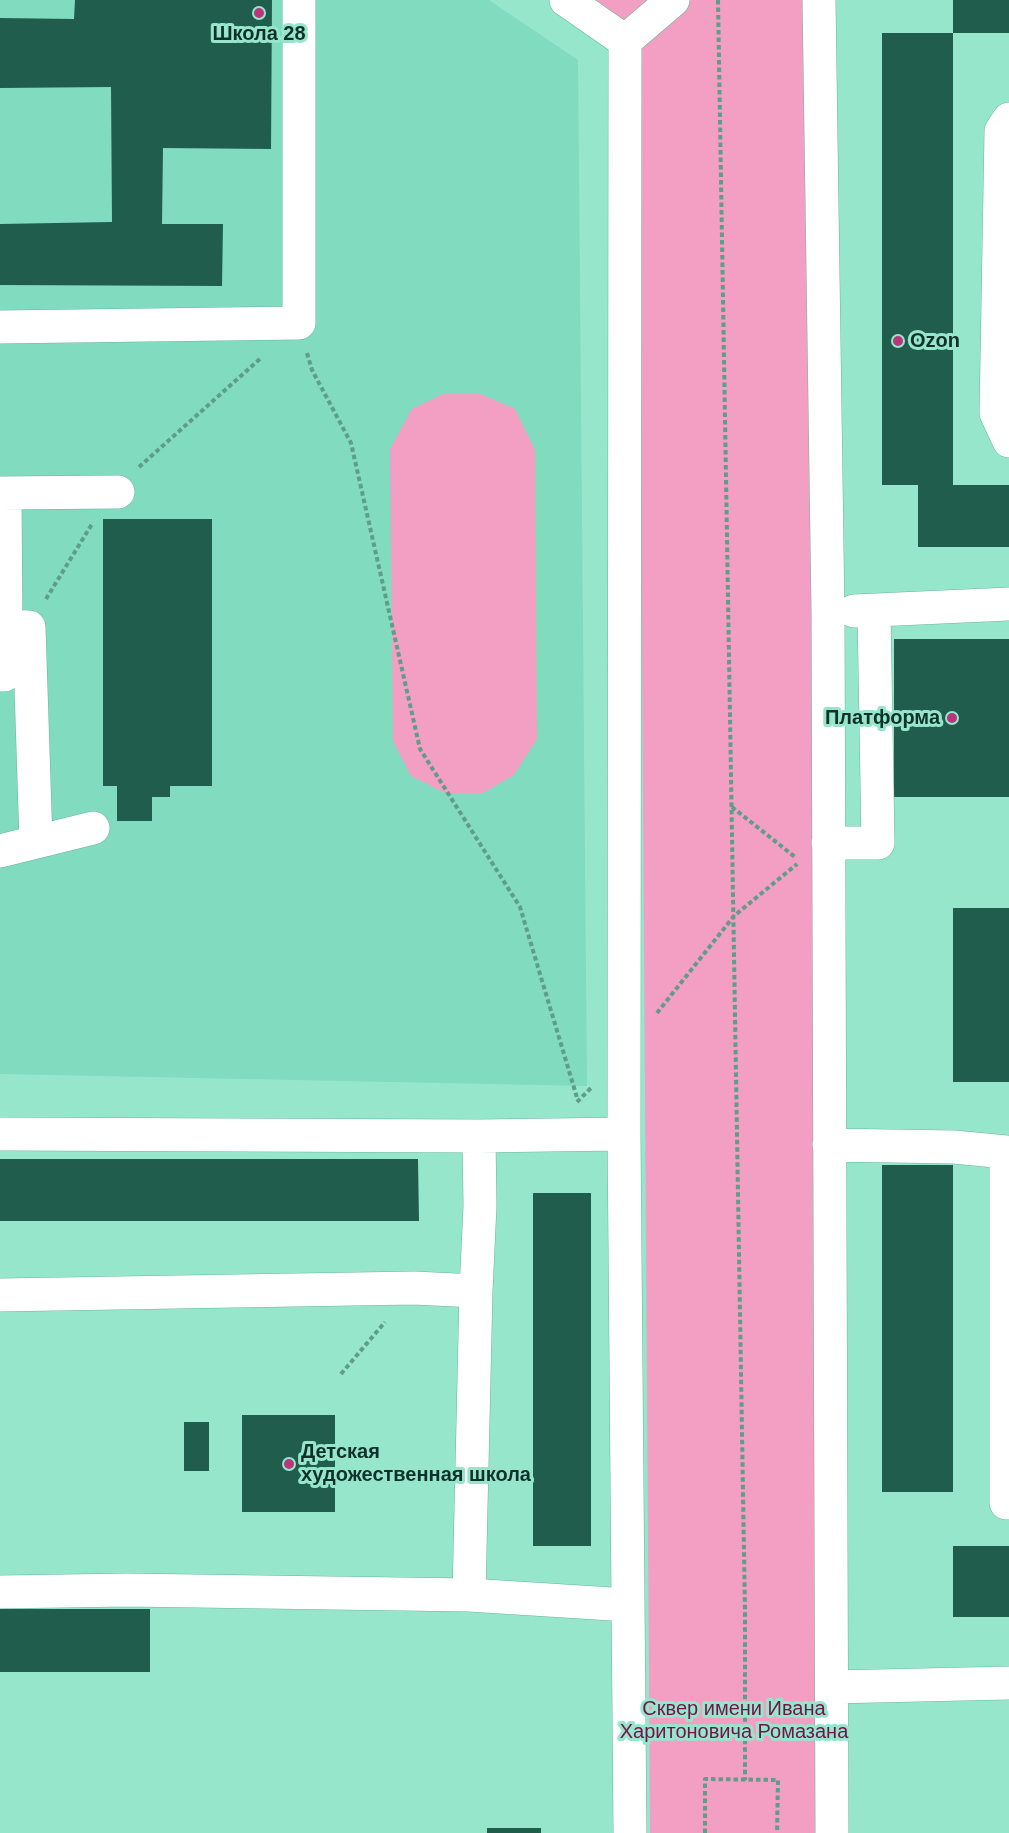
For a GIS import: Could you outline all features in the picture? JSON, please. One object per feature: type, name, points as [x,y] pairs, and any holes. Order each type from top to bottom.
[{"type":"lane","points":[[0,327],[299,323],[299,0]]},
{"type":"lane","points":[[566,0],[625,41]]},
{"type":"lane","points":[[630,1833],[624,1134],[625,41],[673,0]]},
{"type":"lane","points":[[819,0],[828,612],[832,1833]]},
{"type":"lane","points":[[1009,119],[1001,131],[996,413],[1009,441]]},
{"type":"lane","points":[[36,842],[18,627],[3,494],[118,492]]},
{"type":"lane","points":[[828,612],[1009,604]]},
{"type":"lane","points":[[828,843],[878,843],[874,611]]},
{"type":"lane","points":[[0,675],[4,675],[18,627]]},
{"type":"lane","points":[[0,850],[93,828]]},
{"type":"lane","points":[[0,1134],[479,1136],[624,1134]]},
{"type":"lane","points":[[469,1595],[480,1206],[479,1136]]},
{"type":"lane","points":[[829,1145],[954,1147],[1007,1152],[1006,1503],[1009,1503]]},
{"type":"lane","points":[[0,1295],[414,1288],[476,1291]]},
{"type":"lane","points":[[0,1592],[127,1590],[469,1595],[628,1605]]},
{"type":"lane","points":[[831,1687],[1009,1683]]},
{"type":"path","points":[[718,0],[746,1612],[745,1780]]},
{"type":"path","points":[[18,627],[92,524],[142,463],[299,323],[312,370],[351,443],[420,748],[520,908],[578,1101]]},
{"type":"path","points":[[732,807],[800,861]]},
{"type":"path","points":[[705,1833],[705,1779],[778,1780],[777,1833]]},
{"type":"shaded area","points":[[0,0],[489,0],[578,60],[587,1086],[0,1074]]},
{"type":"green space","name":"Сквер имени Ивана Харитоновича Ромазана","points":[[595,0],[807,0],[820,1833],[650,1833],[638,72]]},
{"type":"green space","points":[[443,394],[480,394],[515,409],[535,450],[537,739],[514,775],[483,793],[445,793],[411,776],[393,741],[390,449],[412,409]]},
{"type":"building","points":[[75,0],[272,0],[271,149],[163,148],[162,224],[223,224],[222,286],[0,285],[0,224],[112,222],[111,87],[0,88],[0,18],[74,19]]},
{"type":"building","points":[[953,0],[1009,0],[1009,33],[953,33]]},
{"type":"building","points":[[882,33],[953,33],[953,485],[1009,485],[1009,547],[918,547],[918,485],[882,485]]},
{"type":"building","points":[[103,519],[212,519],[212,786],[170,786],[170,797],[152,797],[152,821],[117,821],[117,786],[103,786]]},
{"type":"building","name":"Платформа","points":[[894,639],[1009,639],[1009,797],[894,797]]},
{"type":"building","points":[[953,908],[1009,908],[1009,1082],[953,1082]]},
{"type":"building","points":[[0,1159],[418,1159],[419,1221],[0,1221]]},
{"type":"building","points":[[882,1165],[953,1165],[953,1492],[882,1492]]},
{"type":"building","points":[[533,1193],[591,1193],[591,1546],[533,1546]]},
{"type":"building","name":"Детская художественная школа","points":[[242,1415],[335,1415],[335,1512],[242,1512]]},
{"type":"building","points":[[184,1422],[209,1422],[209,1471],[184,1471]]},
{"type":"building","points":[[953,1546],[1009,1546],[1009,1617],[953,1617]]},
{"type":"building","points":[[0,1609],[150,1609],[150,1672],[0,1672]]},
{"type":"building","points":[[487,1828],[541,1828],[541,1833],[487,1833]]},
{"type":"place","name":"Школа 28","points":[[259,13]]},
{"type":"place","name":"Ozon","points":[[898,341]]},
{"type":"place","name":"Платформа","points":[[952,718]]},
{"type":"place","name":"Детская художественная школа","points":[[289,1464]]}]
